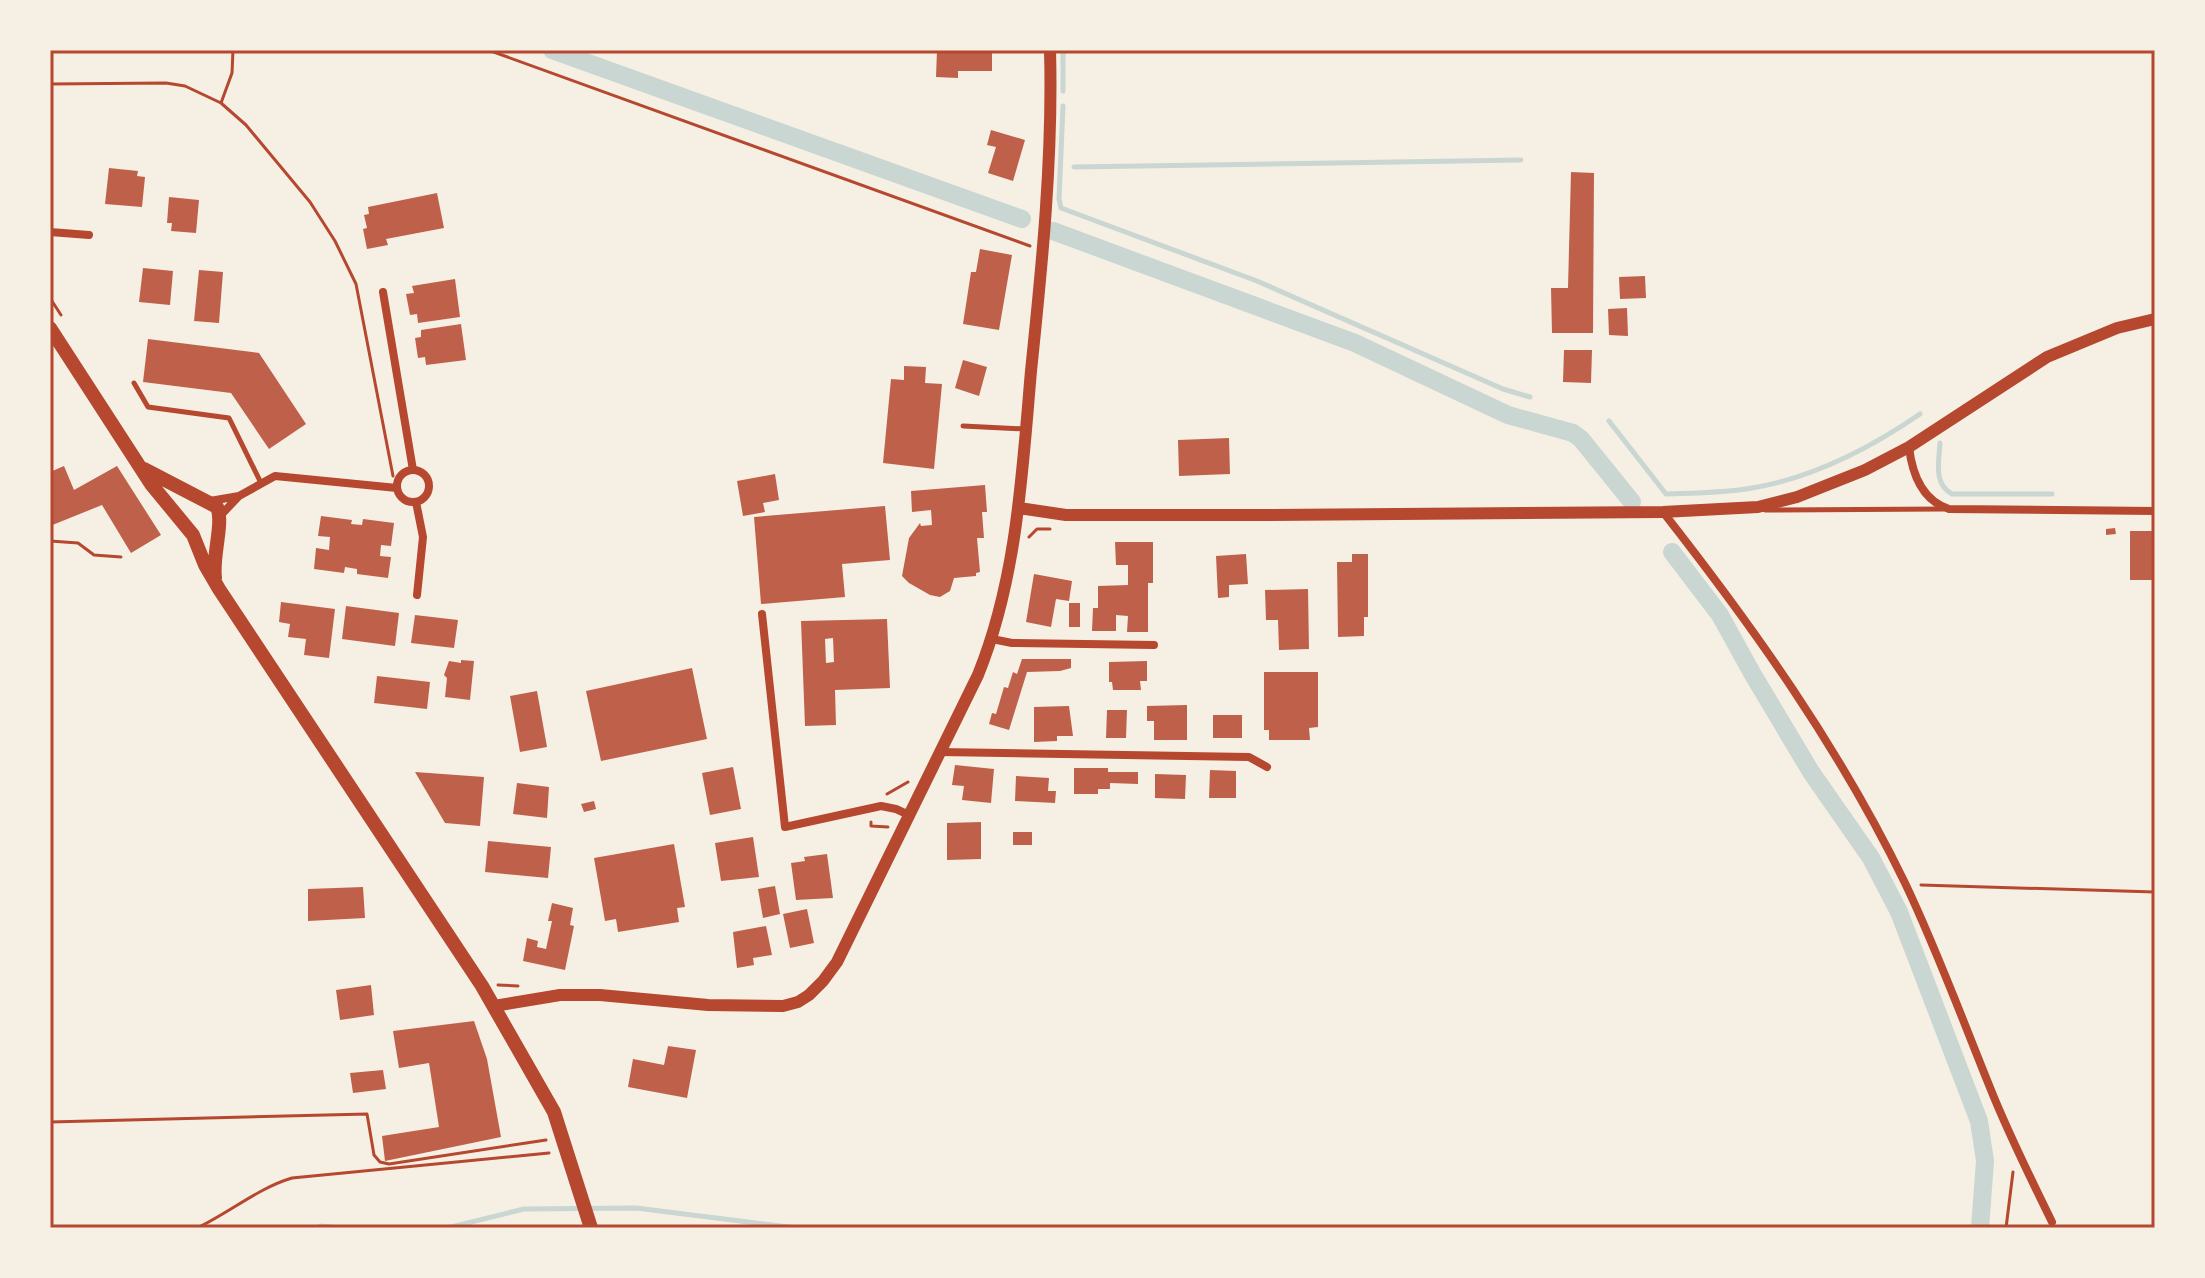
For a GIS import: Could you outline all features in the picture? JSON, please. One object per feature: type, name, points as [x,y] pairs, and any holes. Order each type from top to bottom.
[{"type":"main road","points":[[50,328],[160,497],[193,535],[219,589],[494,1006],[537,1079],[591,1228]]},
{"type":"main road","points":[[140,467],[217,507],[219,522],[214,561],[219,589]]},
{"type":"main road","points":[[183,521],[188,505],[193,501],[206,501]]},
{"type":"main road","points":[[193,535],[207,536],[219,522]]},
{"type":"street","points":[[494,1006],[560,995],[600,995],[783,1006],[798,1002],[823,981],[837,962],[992,639],[1019,508],[1044,235],[1050,50]]},
{"type":"street","points":[[50,232],[89,235]]},
{"type":"street","points":[[383,292],[413,470]]},
{"type":"street","points":[[1019,508],[1066,515],[1663,512],[1728,510],[1779,503],[1820,489],[1909,447],[2047,357],[2117,328],[2155,319]]},
{"type":"street","points":[[1909,447],[1911,466],[1920,487],[1940,506],[1949,509],[2155,511]]},
{"type":"street","points":[[413,470],[423,473],[428,482],[428,492],[416,502],[405,501],[397,488],[399,477],[413,470]]},
{"type":"street","points":[[219,522],[239,496],[275,476],[397,488]]},
{"type":"street","points":[[206,501],[239,496]]},
{"type":"street","points":[[416,502],[423,537],[417,595]]},
{"type":"street","points":[[1663,512],[1777,663],[1851,783],[1905,883],[2018,1151],[2052,1222]]},
{"type":"street","points":[[762,614],[785,827],[881,806],[909,815]]},
{"type":"street","points":[[992,639],[1012,643],[1154,645]]},
{"type":"street","points":[[940,752],[1249,757],[1267,767]]},
{"type":"lane","points":[[134,383],[148,407],[229,418],[261,483]]},
{"type":"lane","points":[[963,426],[1026,429]]},
{"type":"lane","points":[[1728,510],[1949,509]]},
{"type":"path","points":[[221,103],[232,73],[233,50]]},
{"type":"path","points":[[488,50],[1028,245]]},
{"type":"path","points":[[50,84],[166,83],[201,92],[221,103],[246,125],[310,202],[335,241],[356,284],[397,488]]},
{"type":"path","points":[[50,541],[78,543],[94,555],[121,557]]},
{"type":"path","points":[[890,827],[871,826],[872,794],[890,794],[913,779]]},
{"type":"path","points":[[1905,883],[2155,892]]},
{"type":"path","points":[[50,1122],[367,1114],[374,1155],[380,1162],[389,1164],[557,1138]]},
{"type":"path","points":[[197,1228],[252,1199],[271,1184],[292,1178],[555,1152]]},
{"type":"path","points":[[2006,1228],[2014,1164]]},
{"type":"building","points":[[937,50],[992,50],[992,71],[958,71],[958,78],[936,77]]},
{"type":"building","points":[[991,130],[1025,140],[1013,181],[988,173],[996,147],[987,145]]},
{"type":"building","points":[[109,168],[138,171],[137,176],[145,177],[142,207],[105,204]]},
{"type":"building","points":[[1571,172],[1594,173],[1593,333],[1552,333],[1551,288],[1568,288]]},
{"type":"building","points":[[437,193],[444,228],[386,239],[388,245],[367,249],[363,229],[367,228],[364,215],[369,214],[368,207]]},
{"type":"building","points":[[169,197],[199,200],[196,233],[171,231],[172,223],[167,223]]},
{"type":"building","points":[[980,249],[1012,255],[999,330],[963,324],[971,272],[976,272]]},
{"type":"building","points":[[143,268],[173,271],[170,305],[139,302]]},
{"type":"building","points":[[199,270],[223,272],[219,323],[194,321]]},
{"type":"building","points":[[1645,276],[1646,298],[1620,299],[1619,277]]},
{"type":"building","points":[[455,279],[460,317],[418,323],[417,314],[410,315],[406,294],[414,293],[412,286]]},
{"type":"building","points":[[1627,308],[1628,336],[1609,335],[1608,309]]},
{"type":"building","points":[[461,324],[466,360],[426,365],[425,357],[418,358],[415,338],[421,337],[421,330]]},
{"type":"building","points":[[148,339],[259,353],[306,424],[269,449],[231,393],[143,382]]},
{"type":"building","points":[[1564,350],[1592,350],[1591,383],[1563,382]]},
{"type":"building","points":[[963,360],[987,367],[979,396],[955,388]]},
{"type":"building","points":[[904,366],[926,367],[925,383],[942,384],[934,469],[883,463],[891,379],[904,380]]},
{"type":"building","points":[[1229,438],[1230,474],[1179,476],[1178,440]]},
{"type":"building","points":[[64,466],[74,490],[117,466],[161,535],[131,553],[102,505],[50,526],[50,472]]},
{"type":"building","points":[[775,474],[779,500],[763,503],[765,512],[743,516],[737,481]]},
{"type":"building","points":[[985,485],[987,512],[982,512],[984,538],[977,538],[980,572],[976,576],[954,578],[950,591],[940,597],[909,583],[902,576],[909,538],[920,523],[921,526],[932,525],[931,510],[912,512],[911,491]]},
{"type":"building","points":[[885,506],[890,560],[842,564],[845,597],[761,604],[754,517]]},
{"type":"building","points":[[321,516],[352,520],[351,524],[362,525],[363,519],[394,523],[391,546],[381,545],[380,556],[391,557],[388,578],[357,574],[357,569],[345,567],[344,573],[314,569],[316,548],[329,550],[330,537],[318,536]]},
{"type":"building","points":[[2115,528],[2116,534],[2106,535],[2106,529]]},
{"type":"building","points":[[2130,531],[2155,531],[2155,580],[2130,580]]},
{"type":"building","points":[[1115,542],[1153,542],[1153,583],[1148,583],[1148,632],[1127,632],[1128,616],[1116,615],[1116,631],[1092,631],[1093,608],[1098,608],[1098,586],[1128,585],[1128,565],[1116,565]]},
{"type":"building","points":[[1246,554],[1248,584],[1229,585],[1229,597],[1218,598],[1216,556]]},
{"type":"building","points":[[1352,554],[1368,554],[1368,617],[1364,617],[1364,636],[1338,637],[1337,562],[1352,562]]},
{"type":"building","points":[[1034,574],[1072,581],[1069,601],[1056,599],[1051,627],[1026,622]]},
{"type":"building","points":[[1308,589],[1309,649],[1279,650],[1278,620],[1266,620],[1265,590]]},
{"type":"building","points":[[281,602],[335,609],[329,658],[304,655],[306,639],[288,637],[290,624],[279,622]]},
{"type":"building","points":[[1069,603],[1080,603],[1080,627],[1069,627]]},
{"type":"building","points":[[346,606],[399,613],[395,646],[342,639]]},
{"type":"building","points":[[415,615],[458,620],[454,648],[411,643]]},
{"type":"building","points":[[887,619],[890,688],[835,690],[836,725],[805,726],[801,621]],"holes":[[[833,638],[834,662],[826,663],[825,639]]]},
{"type":"building","points":[[1022,659],[1071,659],[1071,668],[1027,672],[1009,730],[989,724],[992,713],[996,714],[1004,687],[1008,688],[1013,672],[1017,674]]},
{"type":"building","points":[[461,660],[474,661],[470,700],[445,697],[447,678],[444,675],[449,661],[461,663]]},
{"type":"building","points":[[1147,661],[1147,681],[1140,681],[1141,690],[1113,690],[1112,682],[1109,682],[1109,662]]},
{"type":"building","points":[[692,668],[707,739],[601,761],[586,691]]},
{"type":"building","points":[[1264,672],[1318,672],[1318,727],[1309,728],[1310,740],[1269,740],[1269,730],[1264,730]]},
{"type":"building","points":[[377,676],[430,682],[427,709],[374,703]]},
{"type":"building","points":[[537,691],[547,747],[520,752],[510,696]]},
{"type":"building","points":[[1187,705],[1187,740],[1154,740],[1154,721],[1147,721],[1147,706]]},
{"type":"building","points":[[1069,706],[1073,736],[1057,736],[1057,741],[1034,742],[1034,707]]},
{"type":"building","points":[[1107,710],[1127,710],[1126,738],[1106,738]]},
{"type":"building","points":[[1213,715],[1242,715],[1242,738],[1213,738]]},
{"type":"building","points":[[955,765],[994,769],[991,803],[962,800],[964,786],[952,785]]},
{"type":"building","points":[[733,767],[741,809],[710,815],[702,773]]},
{"type":"building","points":[[1074,768],[1138,772],[1138,784],[1110,783],[1110,789],[1098,789],[1098,794],[1074,794]]},
{"type":"building","points":[[1210,770],[1236,771],[1236,798],[1209,798]]},
{"type":"building","points":[[415,772],[484,777],[480,826],[445,823]]},
{"type":"building","points":[[1155,774],[1186,775],[1185,799],[1155,798]]},
{"type":"building","points":[[1016,776],[1049,778],[1048,791],[1056,791],[1055,803],[1015,801]]},
{"type":"building","points":[[517,783],[549,787],[547,818],[513,814]]},
{"type":"building","points":[[594,801],[596,809],[584,812],[581,804]]},
{"type":"building","points":[[981,822],[981,859],[947,860],[947,823]]},
{"type":"building","points":[[1013,832],[1032,832],[1032,845],[1013,845]]},
{"type":"building","points":[[753,837],[759,877],[721,881],[715,843]]},
{"type":"building","points":[[488,841],[551,847],[548,878],[485,872]]},
{"type":"building","points":[[674,844],[685,907],[677,908],[679,922],[618,932],[616,919],[605,921],[594,858]]},
{"type":"building","points":[[827,854],[833,898],[796,900],[791,863],[805,861],[804,857]]},
{"type":"building","points":[[775,886],[780,914],[763,918],[758,889]]},
{"type":"building","points":[[363,887],[365,918],[308,921],[308,889]]},
{"type":"building","points":[[552,903],[573,908],[570,925],[574,926],[565,970],[523,961],[527,938],[538,941],[537,947],[546,949]]},
{"type":"building","points":[[807,909],[814,943],[790,948],[783,914]]},
{"type":"building","points":[[766,926],[772,955],[753,958],[754,965],[737,968],[733,932]]},
{"type":"building","points":[[371,985],[374,1015],[340,1020],[336,990]]},
{"type":"building","points":[[474,1021],[487,1059],[501,1137],[385,1161],[382,1136],[439,1127],[429,1063],[399,1068],[393,1031]]},
{"type":"building","points":[[668,1046],[696,1050],[687,1098],[628,1087],[633,1059],[664,1065]]},
{"type":"building","points":[[383,1070],[386,1089],[353,1093],[350,1073]]},
{"type":"waterway","points":[[552,50],[1022,219]]},
{"type":"waterway","points":[[1063,50],[1063,91]]},
{"type":"waterway","points":[[1063,106],[1061,208],[1257,281],[1503,389],[1530,397]]},
{"type":"waterway","points":[[1074,167],[1521,160]]},
{"type":"waterway","points":[[1053,231],[1355,343],[1508,415],[1573,433],[1632,502]]},
{"type":"waterway","points":[[1609,421],[1666,494],[1741,490],[1797,477],[1861,450],[1920,414]]},
{"type":"waterway","points":[[1940,443],[1940,478],[1952,494],[2052,494]]},
{"type":"waterway","points":[[1672,552],[1720,615],[1811,772],[1871,858],[1899,912],[1979,1121],[1985,1161],[1980,1228]]},
{"type":"waterway","points":[[447,1228],[524,1209],[636,1208],[797,1228]]},
{"type":"waterway","points":[[317,1228],[341,1228]]}]
